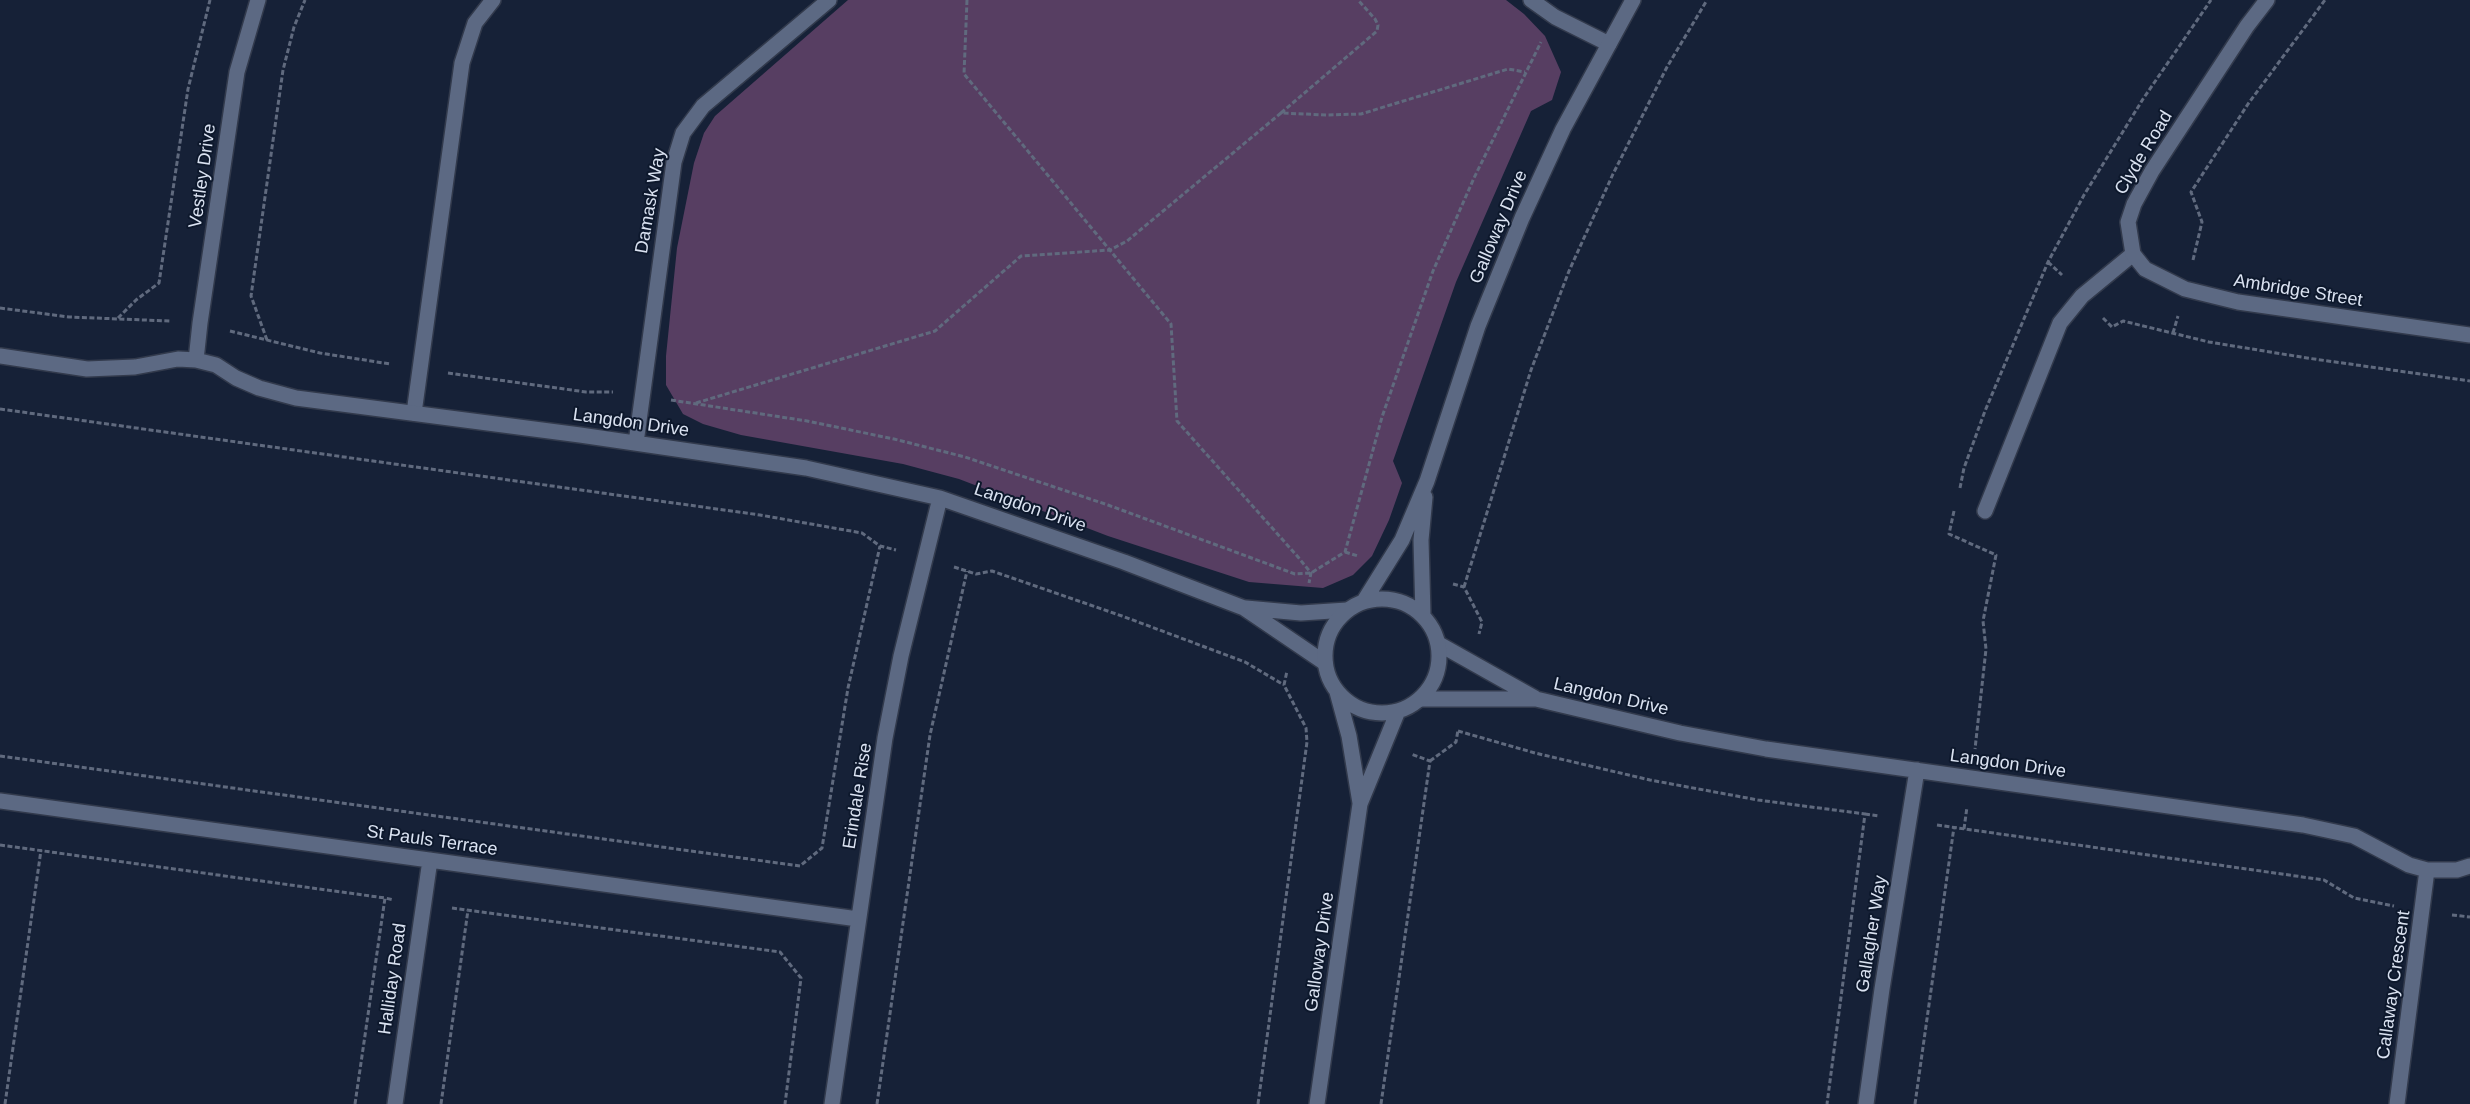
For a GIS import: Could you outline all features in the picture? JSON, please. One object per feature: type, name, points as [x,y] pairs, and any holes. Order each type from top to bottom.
[{"type":"street","name":"Vestley Drive","points":[[196,360],[237,72],[258,0]]},
{"type":"street","points":[[414,413],[462,63],[475,23],[493,0]]},
{"type":"street","name":"Damask Way","points":[[636,442],[674,162],[683,134],[703,106],[829,0]]},
{"type":"street","points":[[1531,0],[1555,16],[1609,44]]},
{"type":"street","name":"Galloway Drive","points":[[1364,601],[1402,540],[1426,481],[1478,326],[1522,218],[1563,129],[1633,0]]},
{"type":"street","name":"Clyde Road","points":[[2133,254],[2128,222],[2134,204],[2152,171],[2247,26],[2267,0]]},
{"type":"street","points":[[1985,511],[2060,324],[2082,296],[2133,254]]},
{"type":"street","name":"Ambridge Street","points":[[2133,254],[2145,269],[2185,289],[2238,302],[2470,335]]},
{"type":"street","name":"Langdon Drive","points":[[0,356],[87,369],[135,367],[178,359],[196,360],[216,365],[236,378],[259,388],[296,398],[636,442],[806,468],[940,498],[1097,552],[1244,608],[1325,663]]},
{"type":"street","name":"Galloway Drive","points":[[1423,615],[1421,540],[1426,481]]},
{"type":"street","name":"Erindale Rise","points":[[832,1104],[885,738],[924,558],[940,498]]},
{"type":"street","points":[[1380,598],[1396,600],[1411,605],[1423,615],[1433,628],[1439,644],[1440,664],[1433,683],[1421,699],[1398,711],[1381,713],[1364,710],[1350,703],[1337,692],[1329,678],[1325,663],[1326,643],[1334,625],[1347,610],[1364,601],[1380,598]]},
{"type":"street","name":"Langdon Drive","points":[[1244,608],[1301,613],[1347,610]]},
{"type":"street","name":"Langdon Drive","points":[[1439,644],[1536,699]]},
{"type":"street","name":"Galloway Drive","points":[[1337,692],[1349,736],[1360,804]]},
{"type":"street","name":"Langdon Drive","points":[[1421,699],[1536,699],[1699,736],[1766,749],[2332,830],[2354,836],[2409,865],[2427,870],[2457,870],[2470,866]]},
{"type":"street","name":"Galloway Drive","points":[[1317,1104],[1360,804],[1398,711]]},
{"type":"street","name":"Gallagher Way","points":[[1866,1104],[1882,989],[1917,770]]},
{"type":"street","name":"St Pauls Terrace","points":[[0,804],[430,860],[858,919]]},
{"type":"street","name":"Halliday Road","points":[[395,1104],[422,905],[430,860]]},
{"type":"street","name":"Callaway Crescent","points":[[2397,1104],[2427,870]]},
{"type":"path","points":[[118,318],[136,300],[159,283],[188,89],[210,0]]},
{"type":"path","points":[[267,340],[251,296],[283,70],[294,27],[305,0]]},
{"type":"path","points":[[967,0],[964,74],[1171,324],[1177,421],[1311,573]]},
{"type":"path","points":[[693,404],[935,331],[1021,256],[1110,250],[1128,241],[1377,31],[1378,25],[1375,19],[1358,0]]},
{"type":"path","points":[[1464,587],[1531,370],[1569,271],[1613,174],[1660,82],[1707,0]]},
{"type":"path","points":[[2325,0],[2248,104],[2191,192],[2202,222],[2173,332],[2208,342],[2297,357],[2470,381]]},
{"type":"path","points":[[350,358],[586,392],[608,391],[643,395],[807,421],[894,439],[965,457],[1108,505],[1295,574],[1311,573],[1345,552],[1382,418],[1433,271],[1524,72],[1555,16]]},
{"type":"path","points":[[1281,113],[1361,114],[1508,69],[1524,72]]},
{"type":"path","points":[[0,409],[760,515],[862,533],[880,546],[976,574],[992,571],[1122,616],[1245,662],[1284,686],[1306,728],[1307,742],[1258,1104]]},
{"type":"path","points":[[0,756],[800,866],[822,848],[848,688],[880,546]]},
{"type":"path","points":[[1964,829],[1986,648],[1983,621],[1996,555]]},
{"type":"path","points":[[877,1104],[930,735],[967,571]]},
{"type":"path","points":[[1301,613],[1311,573]]},
{"type":"path","points":[[1284,686],[1293,641]]},
{"type":"path","points":[[1306,728],[1349,736]]},
{"type":"path","points":[[1458,731],[1534,753],[1650,780],[1758,800],[2324,880],[2354,898],[2423,911],[2470,917]]},
{"type":"path","points":[[1381,1104],[1430,761],[1383,744]]},
{"type":"path","points":[[1826,1104],[1865,814]]},
{"type":"path","points":[[1915,1104],[1954,827]]},
{"type":"path","points":[[0,845],[385,898],[422,905],[780,952],[801,978],[785,1104]]},
{"type":"path","points":[[5,1104],[41,850]]},
{"type":"path","points":[[355,1104],[385,898]]},
{"type":"path","points":[[441,1104],[468,910]]},
{"type":"shaded area","points":[[848,0],[1506,0],[1524,14],[1545,36],[1561,72],[1552,100],[1531,111],[1456,282],[1393,461],[1402,483],[1389,520],[1372,556],[1353,575],[1323,588],[1249,582],[1108,536],[959,479],[903,464],[741,435],[703,424],[683,414],[666,385],[666,356],[677,248],[694,163],[704,133],[715,116]]}]
